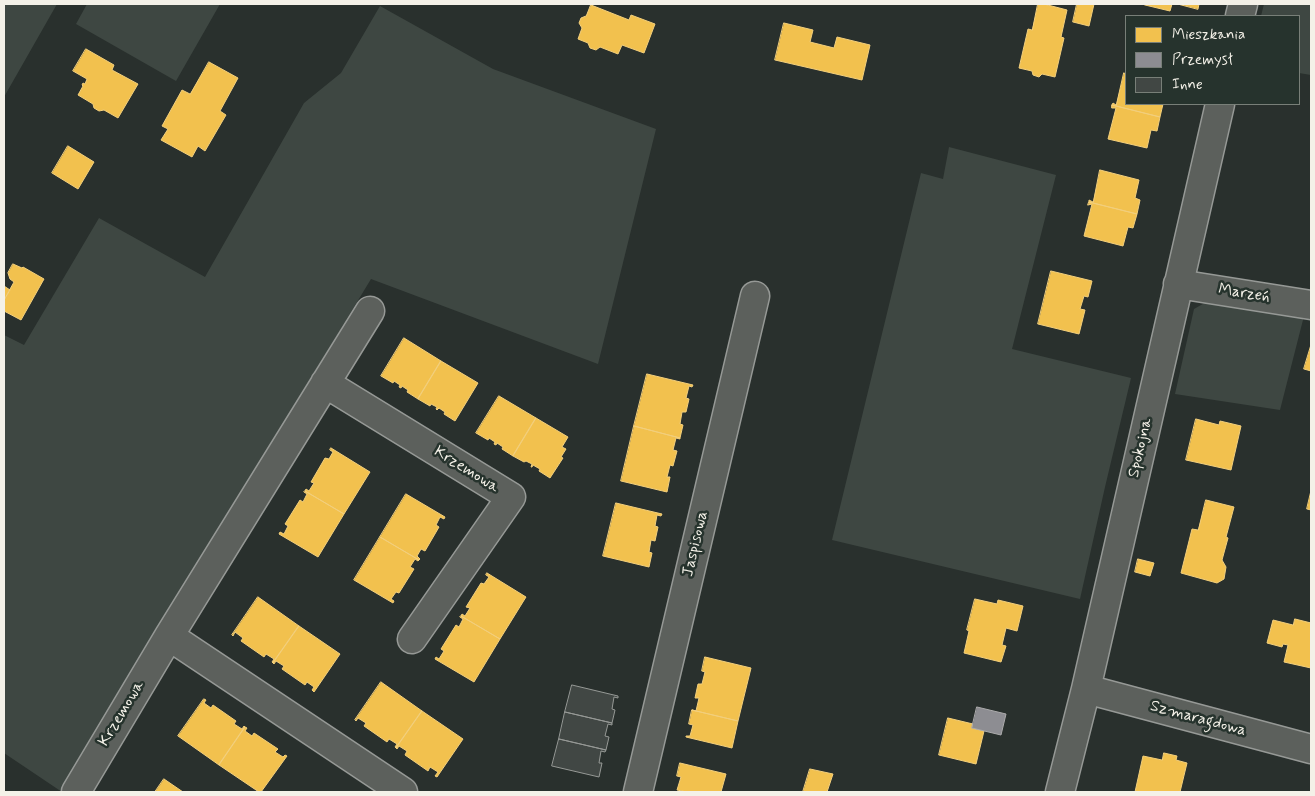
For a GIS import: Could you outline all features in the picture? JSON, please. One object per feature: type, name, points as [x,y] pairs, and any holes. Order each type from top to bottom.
[{"type":"street","name":"Spokojna","points":[[1060,792],[1086,689],[1220,105]]},
{"type":"street","name":"Marzeń","points":[[1178,284],[1311,305]]},
{"type":"street","name":"Jaspisowa","points":[[638,792],[755,296]]},
{"type":"street","name":"Krzemowa","points":[[76,792],[169,636],[370,311]]},
{"type":"street","name":"Krzemowa","points":[[325,383],[511,497],[412,639]]},
{"type":"street","points":[[169,636],[403,792]]},
{"type":"street","name":"Szmaragdowa","points":[[1086,689],[1311,749]]},
{"type":"shaded area","points":[[4,4],[57,4],[4,97]]},
{"type":"shaded area","points":[[87,4],[220,4],[176,81],[76,24]]},
{"type":"shaded area","points":[[1264,4],[1311,4],[1311,75],[1300,73],[1300,15],[1261,15]]},
{"type":"shaded area","points":[[380,6],[493,69],[656,129],[598,364],[371,279],[62,792],[4,753],[4,335],[24,345],[99,218],[205,277],[304,103],[341,73]]},
{"type":"shaded area","points":[[949,147],[1056,175],[1012,349],[1131,378],[1080,599],[832,540],[921,173],[943,179]]},
{"type":"shaded area","points":[[1208,301],[1304,316],[1280,410],[1175,394],[1194,309]]},
{"type":"building: Mieszkania","points":[[1038,4],[1067,10],[1061,37],[1064,38],[1055,77],[1042,74],[1039,77],[1033,75],[1032,71],[1019,68],[1028,29],[1032,30]]},
{"type":"building: Mieszkania","points":[[1077,4],[1094,4],[1089,26],[1073,22]]},
{"type":"building: Mieszkania","points":[[1146,4],[1172,4],[1170,11]]},
{"type":"building: Mieszkania","points":[[1178,4],[1199,4],[1198,9]]},
{"type":"building: Mieszkania","points":[[591,5],[629,20],[631,15],[655,24],[644,53],[622,45],[618,54],[600,47],[596,50],[590,48],[588,43],[578,39],[582,28],[579,23],[581,18],[586,16]]},
{"type":"building: Mieszkania","points":[[784,23],[813,30],[810,42],[834,48],[837,37],[870,45],[862,80],[775,60]]},
{"type":"building: Mieszkania","points":[[86,49],[114,65],[112,70],[138,84],[118,118],[104,110],[99,111],[94,108],[93,104],[78,95],[83,83],[85,84],[87,79],[73,71]]},
{"type":"building: Mieszkania","points":[[209,62],[238,78],[220,111],[226,115],[205,151],[198,146],[192,157],[161,140],[168,129],[162,126],[182,90],[190,94]]},
{"type":"building: Mieszkania","points":[[1124,73],[1125,105],[1163,105],[1160,117],[1112,105],[1113,103],[1116,105]]},
{"type":"building: Mieszkania","points":[[1112,105],[1160,117],[1157,131],[1151,130],[1147,148],[1108,139],[1116,108],[1112,108]]},
{"type":"building: Mieszkania","points":[[68,146],[94,162],[78,189],[52,173]]},
{"type":"building: Mieszkania","points":[[1100,170],[1139,180],[1135,198],[1140,200],[1137,214],[1089,202],[1089,200],[1093,202]]},
{"type":"building: Mieszkania","points":[[1089,202],[1137,214],[1133,228],[1128,227],[1123,246],[1084,236],[1092,204],[1088,205]]},
{"type":"building: Mieszkania","points":[[13,264],[23,267],[44,279],[21,320],[4,311],[4,300],[14,282],[10,279],[8,273]]},
{"type":"building: Mieszkania","points":[[1051,271],[1092,281],[1088,297],[1084,296],[1080,309],[1085,310],[1079,334],[1038,324]]},
{"type":"building: Mieszkania","points":[[4,286],[10,290],[4,300]]},
{"type":"building: Mieszkania","points":[[404,338],[441,361],[418,399],[407,392],[408,390],[402,386],[401,388],[399,387],[400,385],[394,381],[393,383],[381,376]]},
{"type":"building: Mieszkania","points":[[1311,345],[1311,371],[1304,369]]},
{"type":"building: Mieszkania","points":[[441,361],[478,383],[455,421],[444,414],[445,412],[439,408],[437,410],[437,407],[431,404],[430,406],[418,399]]},
{"type":"building: Mieszkania","points":[[647,374],[693,385],[692,387],[689,386],[686,398],[689,399],[686,412],[682,412],[680,424],[683,425],[680,438],[634,426]]},
{"type":"building: Mieszkania","points":[[499,396],[536,418],[513,456],[502,449],[503,447],[497,443],[496,445],[494,444],[495,442],[489,438],[488,440],[476,433]]},
{"type":"building: Mieszkania","points":[[536,418],[568,437],[562,447],[566,449],[561,457],[563,458],[550,478],[539,471],[540,469],[533,465],[531,467],[532,464],[513,456]]},
{"type":"building: Mieszkania","points":[[1196,419],[1219,425],[1220,421],[1241,426],[1231,470],[1186,460]]},
{"type":"building: Mieszkania","points":[[634,426],[680,438],[676,438],[673,450],[677,451],[673,466],[670,465],[667,477],[670,477],[667,492],[621,481]]},
{"type":"building: Mieszkania","points":[[331,448],[370,472],[344,514],[305,491],[306,489],[309,491],[314,483],[311,482],[325,458],[329,459],[333,452],[330,450]]},
{"type":"building: Mieszkania","points":[[305,491],[344,514],[318,557],[279,534],[280,532],[284,534],[288,526],[285,524],[300,500],[303,502],[307,494]]},
{"type":"building: Mieszkania","points":[[1311,491],[1311,510],[1307,509]]},
{"type":"building: Mieszkania","points":[[406,494],[445,517],[444,519],[440,517],[436,525],[439,527],[425,551],[421,549],[417,556],[419,560],[380,537]]},
{"type":"building: Mieszkania","points":[[1206,500],[1234,507],[1222,560],[1226,567],[1224,579],[1217,583],[1181,573],[1192,529],[1198,530]]},
{"type":"building: Mieszkania","points":[[616,503],[662,514],[661,516],[657,515],[655,526],[658,527],[655,541],[651,540],[649,552],[652,553],[649,567],[603,556]]},
{"type":"building: Mieszkania","points":[[380,537],[419,560],[415,559],[410,567],[414,569],[399,593],[396,592],[391,599],[394,601],[393,603],[354,580]]},
{"type":"building: Mieszkania","points":[[1138,559],[1154,563],[1150,576],[1135,572]]},
{"type":"building: Mieszkania","points":[[487,573],[526,597],[500,639],[461,616],[462,614],[465,616],[470,608],[466,607],[481,583],[484,584],[489,577],[486,575]]},
{"type":"building: Mieszkania","points":[[258,597],[299,626],[273,663],[274,659],[266,654],[264,657],[241,641],[243,638],[235,632],[232,635]]},
{"type":"building: Mieszkania","points":[[975,599],[997,604],[998,600],[1023,606],[1017,631],[1006,628],[1002,645],[1006,646],[1001,662],[964,653],[969,631],[967,630]]},
{"type":"building: Mieszkania","points":[[461,616],[500,639],[474,682],[435,659],[436,657],[439,659],[444,651],[441,649],[456,625],[459,627],[463,619]]},
{"type":"building: Mieszkania","points":[[1295,619],[1311,623],[1311,668],[1284,662],[1288,645],[1283,644],[1282,647],[1267,643],[1273,620],[1293,625]]},
{"type":"building: Mieszkania","points":[[299,626],[340,654],[314,692],[312,690],[314,687],[307,682],[305,685],[282,669],[284,666],[276,661],[273,663]]},
{"type":"building: Mieszkania","points":[[705,657],[751,668],[738,721],[696,711],[699,698],[695,698],[698,684],[702,684],[705,672],[702,671]]},
{"type":"building: Mieszkania","points":[[381,682],[422,711],[396,748],[397,744],[389,739],[387,742],[364,726],[366,723],[358,718],[355,720]]},
{"type":"building: Mieszkania","points":[[204,699],[206,700],[204,703],[211,708],[213,705],[236,721],[234,724],[242,729],[245,727],[219,765],[178,736]]},
{"type":"building: Mieszkania","points":[[692,710],[738,721],[732,748],[686,737],[690,736],[693,725],[689,724]]},
{"type":"building: Mieszkania","points":[[422,711],[463,739],[437,777],[435,776],[438,772],[430,767],[428,771],[405,755],[407,751],[399,746],[396,748]]},
{"type":"building: Mieszkania","points":[[948,718],[973,724],[972,728],[984,731],[976,764],[939,755]]},
{"type":"building: Mieszkania","points":[[245,727],[247,728],[245,731],[252,736],[254,733],[278,749],[275,752],[283,757],[287,756],[261,792],[219,765]]},
{"type":"building: Mieszkania","points":[[1164,753],[1177,756],[1176,760],[1187,763],[1180,792],[1135,792],[1143,756],[1162,760]]},
{"type":"building: Mieszkania","points":[[680,763],[726,774],[721,792],[687,792],[677,790],[681,777],[677,776]]},
{"type":"building: Mieszkania","points":[[810,769],[833,774],[827,792],[803,792]]},
{"type":"building: Mieszkania","points":[[164,779],[183,792],[155,792]]},
{"type":"building: Przemysł","points":[[977,707],[1006,714],[1001,735],[972,728]]},
{"type":"building: Inne","points":[[572,685],[618,696],[618,698],[614,697],[612,709],[615,710],[612,723],[565,712]]},
{"type":"building: Inne","points":[[565,712],[612,723],[612,725],[608,724],[605,736],[609,737],[606,750],[559,739]]},
{"type":"building: Inne","points":[[559,739],[606,750],[605,752],[601,751],[599,763],[602,763],[599,777],[552,766]]}]
